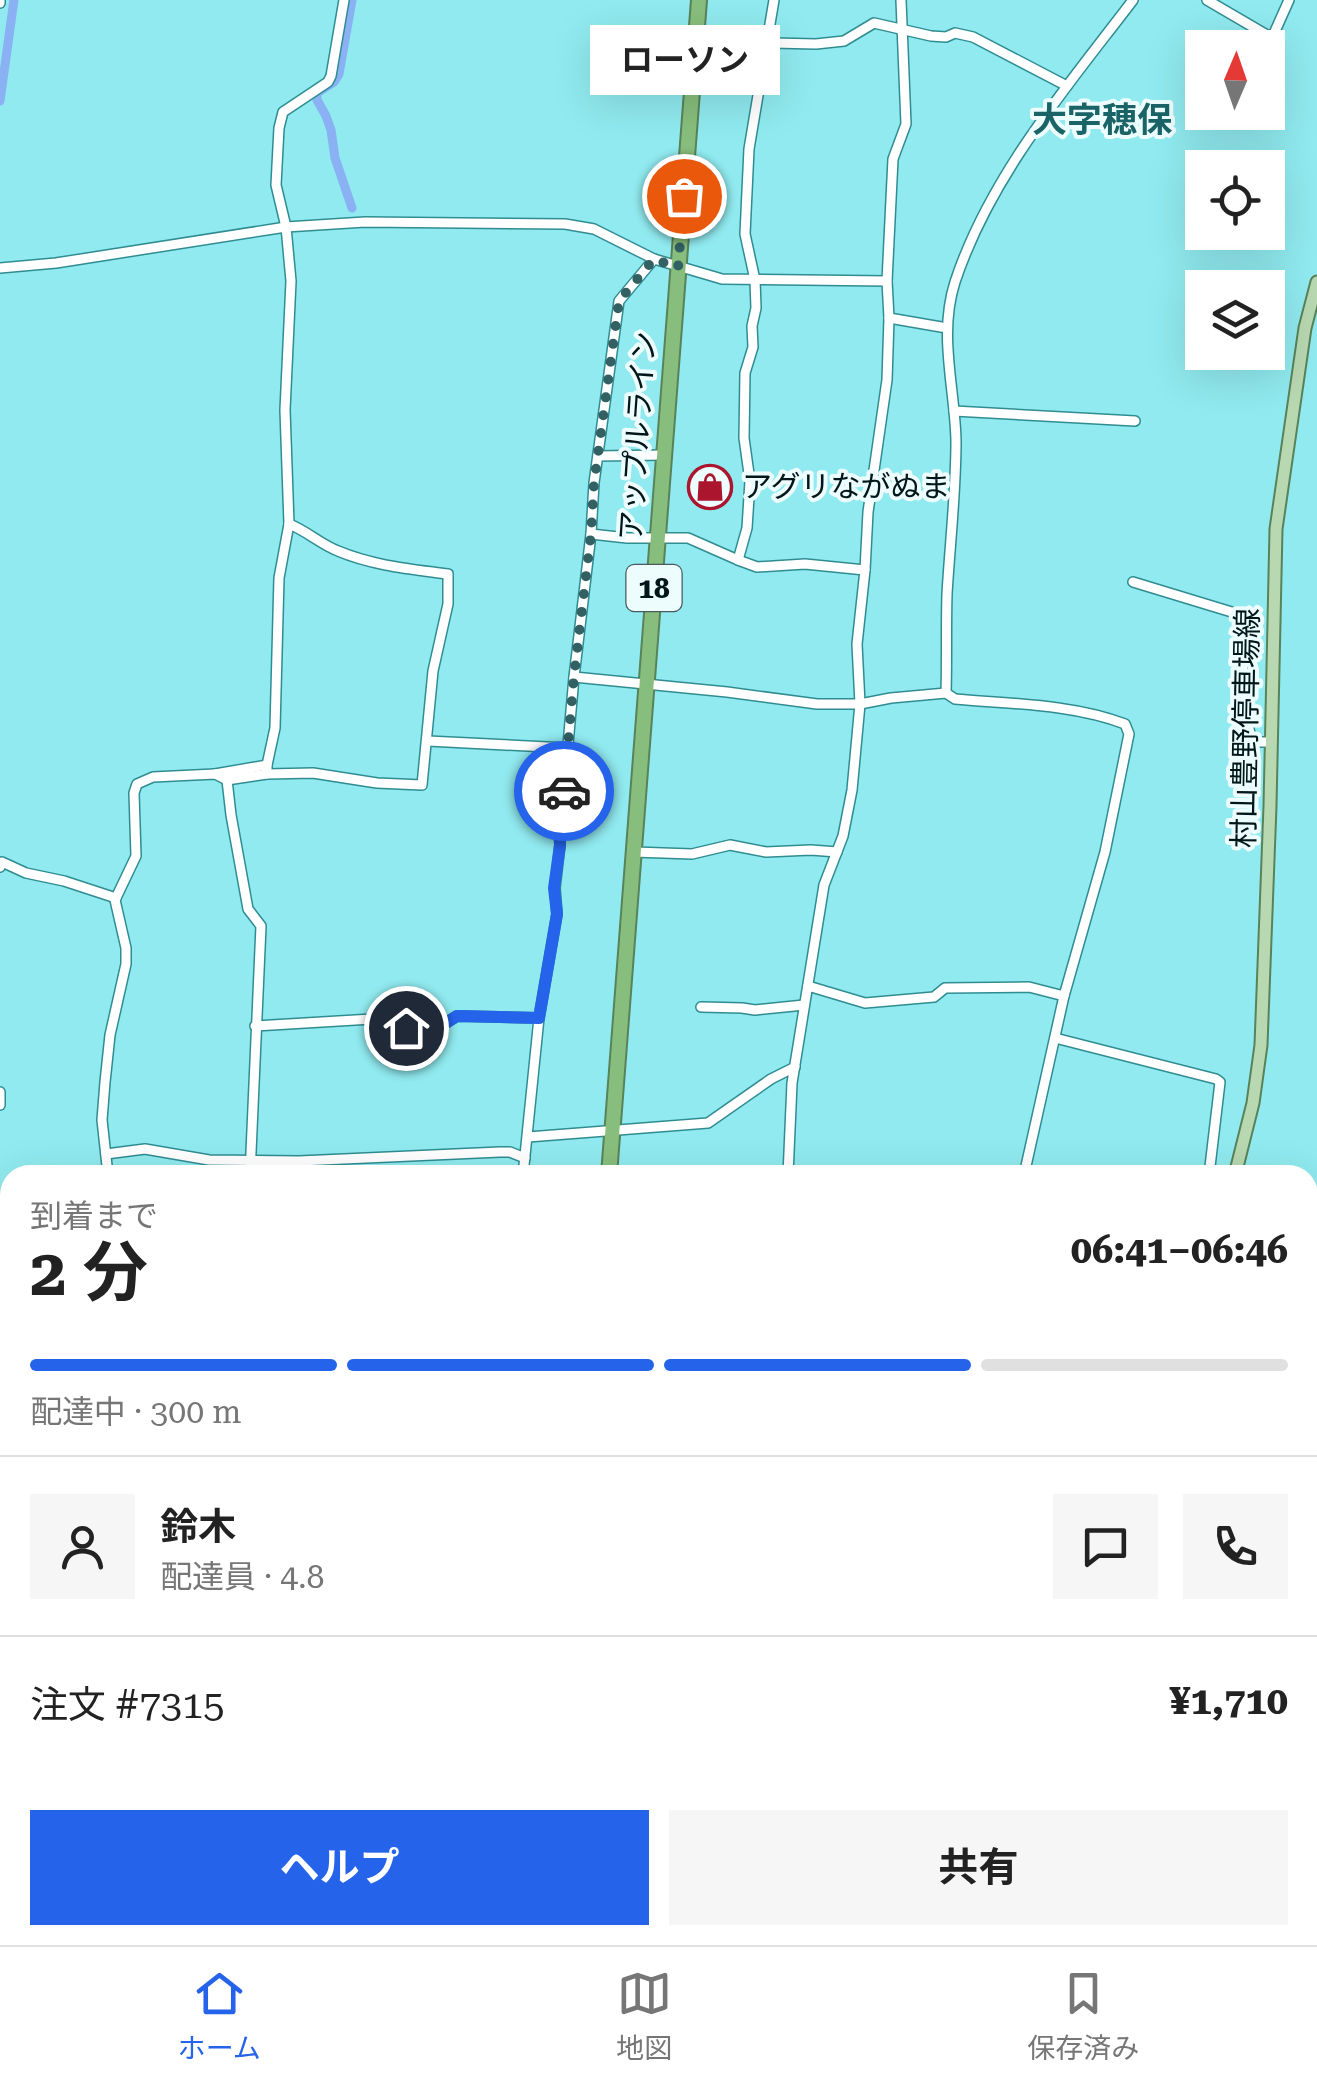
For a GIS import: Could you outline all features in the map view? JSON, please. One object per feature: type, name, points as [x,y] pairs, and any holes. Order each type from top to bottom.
[{"type":"highway","name":"アップルライン","points":[[609,1165],[700,0]]},
{"type":"main road","name":"村山豊野停車場線","points":[[1237,1165],[1253,1103],[1261,1045],[1276,529],[1306,328],[1317,282]]},
{"type":"street","points":[[267,769],[275,728],[279,578],[289,524],[285,410],[291,281],[286,227],[276,185],[279,128],[283,112],[328,82],[344,0]]},
{"type":"street","points":[[738,560],[747,528],[750,481],[744,438],[745,373],[752,347],[756,280],[746,234],[749,148],[774,0]]},
{"type":"street","points":[[788,1165],[795,1066],[824,885],[843,836],[852,790],[860,704],[856,644],[866,570],[868,512],[887,380],[886,281],[893,159],[906,124],[901,0]]},
{"type":"street","points":[[946,693],[947,591],[956,441],[946,342],[954,286],[988,204],[1067,86],[1133,0]]},
{"type":"street","points":[[1207,0],[1272,38],[1289,0]]},
{"type":"street","points":[[696,44],[844,41],[874,23],[931,36],[955,33],[973,37],[1067,86]]},
{"type":"street","points":[[0,268],[56,264],[286,227],[365,222],[565,224],[594,229],[654,259],[722,279],[886,281]]},
{"type":"street","points":[[525,1165],[539,1018],[557,914],[554,888],[559,818],[619,301],[654,259]]},
{"type":"street","points":[[889,318],[947,328]]},
{"type":"street","points":[[954,411],[1135,422]]},
{"type":"street","points":[[598,456],[664,455]]},
{"type":"street","points":[[107,1165],[102,1120],[105,1082],[110,1034],[126,964],[116,898],[136,856],[137,784],[153,777],[267,769],[313,772],[377,784],[422,785],[433,671],[448,604],[448,574],[401,570],[356,557],[289,524]]},
{"type":"street","points":[[591,534],[688,538],[757,568],[805,564],[866,570]]},
{"type":"street","points":[[1133,582],[1235,614],[1252,740],[1270,742]]},
{"type":"street","points":[[574,676],[817,704],[860,704],[946,693],[955,698],[1043,707],[1126,724],[1130,734],[1105,852],[1064,996],[1026,1165]]},
{"type":"street","points":[[428,741],[568,748]]},
{"type":"street","points":[[215,774],[228,780],[267,769]]},
{"type":"street","points":[[228,780],[248,909],[261,926],[250,1165]]},
{"type":"street","points":[[634,852],[692,854],[730,845],[766,852],[837,852]]},
{"type":"street","points":[[0,867],[2,862],[26,873],[64,880],[116,898]]},
{"type":"street","points":[[808,986],[865,1003],[934,997],[945,988],[1029,987],[1064,996]]},
{"type":"street","points":[[701,1007],[755,1010],[804,1005]]},
{"type":"street","points":[[255,1026],[372,1018],[382,1024],[430,1033],[457,1016],[539,1018]]},
{"type":"street","points":[[1055,1038],[1216,1078],[1220,1082],[1210,1165]]},
{"type":"street","points":[[528,1138],[708,1123],[795,1066]]},
{"type":"street","points":[[0,1092],[0,1105]]},
{"type":"street","points":[[106,1154],[145,1149],[196,1159],[250,1161],[510,1152],[526,1158]]},
{"type":"waterway","points":[[0,101],[14,0]]},
{"type":"waterway","points":[[352,0],[339,74],[317,93],[352,208]]},
{"type":"way so far","points":[[564,791],[594,483],[619,301],[654,259],[678,268],[684,196]]},
{"type":"place","name":"ローソン","points":[[684,196]]},
{"type":"place","name":"アグリながぬま","points":[[710,487]]},
{"type":"district","name":"大字穂保","points":[[1102,120]]},
{"type":"route","points":[[406,1028],[430,1033],[457,1016],[539,1018],[557,914],[554,888],[564,791]]}]
